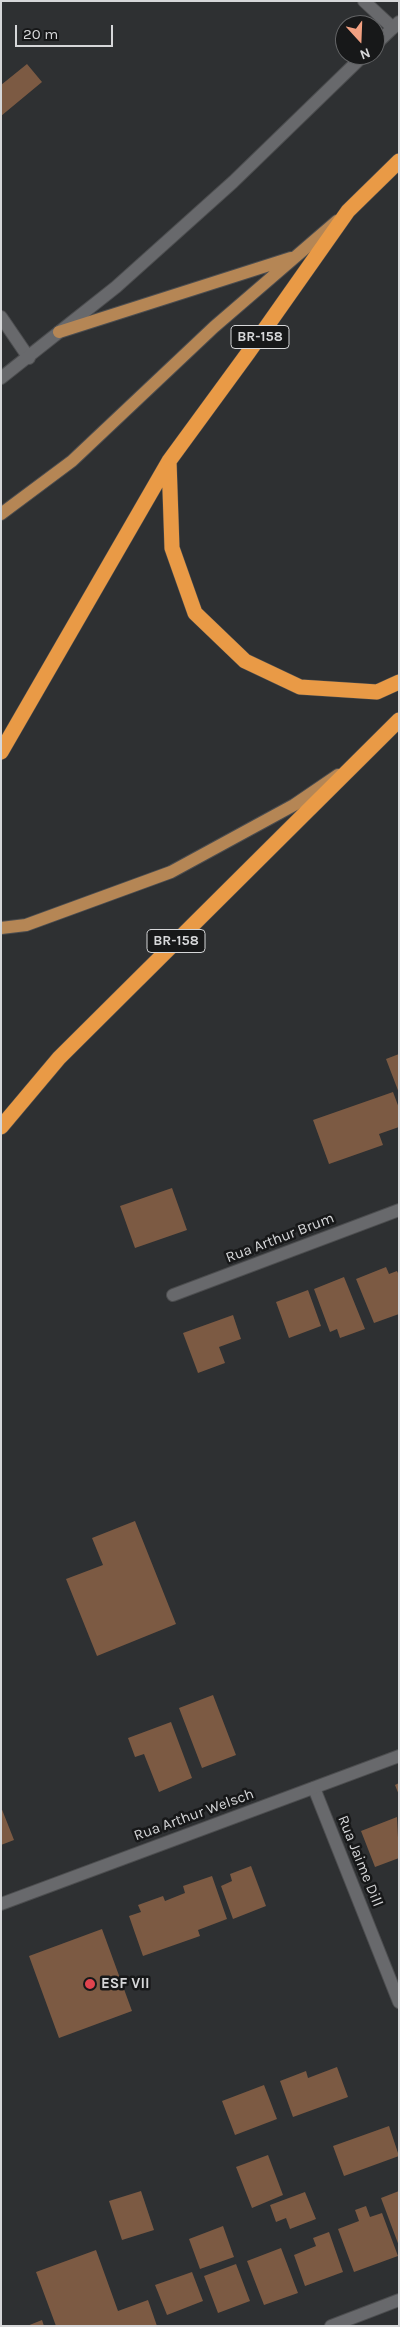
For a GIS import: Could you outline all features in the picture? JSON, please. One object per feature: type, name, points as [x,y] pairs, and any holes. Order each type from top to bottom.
[{"type":"highway","name":"BR-158","points":[[1,752],[169,462],[348,211],[399,161]]},
{"type":"highway","points":[[169,462],[172,548],[195,613],[245,661],[300,687],[377,692],[399,682]]},
{"type":"highway","name":"BR-158","points":[[1,1127],[59,1058],[399,720]]},
{"type":"main road","points":[[1,514],[72,461],[214,327],[348,211]]},
{"type":"main road","points":[[59,332],[296,256]]},
{"type":"main road","points":[[1,928],[26,925],[171,872],[294,805],[357,762]]},
{"type":"street","points":[[364,1],[396,25],[385,35]]},
{"type":"street","points":[[1,378],[29,358],[116,287],[226,189],[354,65]]},
{"type":"street","points":[[1,317],[29,358]]},
{"type":"street","name":"Rua Arthur Brum","points":[[173,1295],[399,1210]]},
{"type":"street","name":"Rua Arthur Welsch","points":[[1,1904],[399,1756]]},
{"type":"street","name":"Rua Jaime Dill","points":[[314,1788],[399,2002]]},
{"type":"street","points":[[331,2326],[399,2300]]},
{"type":"building","points":[[27,64],[42,82],[1,116],[1,85]]},
{"type":"building","points":[[399,1054],[399,1093],[386,1059]]},
{"type":"building","points":[[393,1092],[399,1108],[399,1127],[379,1134],[383,1145],[329,1164],[313,1120]]},
{"type":"building","points":[[172,1188],[187,1230],[135,1248],[120,1206]]},
{"type":"building","points":[[386,1267],[389,1274],[397,1271],[399,1275],[399,1314],[374,1323],[356,1279]]},
{"type":"building","points":[[344,1277],[365,1329],[340,1338],[337,1329],[330,1332],[314,1289]]},
{"type":"building","points":[[308,1290],[321,1326],[289,1338],[276,1302]]},
{"type":"building","points":[[233,1315],[241,1339],[219,1347],[225,1363],[198,1373],[183,1333]]},
{"type":"building","points":[[135,1521],[176,1624],[97,1656],[66,1579],[103,1565],[92,1538]]},
{"type":"building","points":[[213,1695],[236,1755],[202,1768],[179,1708]]},
{"type":"building","points":[[171,1722],[192,1778],[159,1792],[144,1754],[135,1757],[128,1738]]},
{"type":"building","points":[[399,1783],[399,1795],[395,1785]]},
{"type":"building","points":[[1,1807],[14,1840],[1,1845]]},
{"type":"building","points":[[397,1817],[399,1858],[375,1867],[361,1831]]},
{"type":"building","points":[[251,1866],[266,1906],[233,1919],[221,1886],[232,1881],[230,1874]]},
{"type":"building","points":[[212,1876],[227,1919],[198,1930],[200,1936],[143,1956],[129,1916],[141,1912],[138,1905],[163,1896],[165,1901],[185,1893],[183,1886]]},
{"type":"building","points":[[102,1929],[132,2011],[59,2038],[29,1956]]},
{"type":"building","points":[[337,2067],[348,2097],[293,2117],[280,2081],[306,2071],[308,2078]]},
{"type":"building","points":[[264,2085],[277,2119],[235,2135],[222,2101]]},
{"type":"building","points":[[389,2126],[399,2156],[344,2176],[333,2146]]},
{"type":"building","points":[[268,2155],[283,2195],[252,2208],[236,2167]]},
{"type":"building","points":[[141,2191],[154,2230],[122,2240],[109,2201]]},
{"type":"building","points":[[399,2191],[399,2246],[381,2198]]},
{"type":"building","points":[[305,2192],[316,2219],[290,2229],[286,2218],[276,2222],[270,2205]]},
{"type":"building","points":[[366,2206],[370,2217],[382,2213],[398,2256],[354,2272],[338,2229],[359,2221],[355,2210]]},
{"type":"building","points":[[223,2226],[234,2257],[200,2269],[189,2239]]},
{"type":"building","points":[[329,2232],[343,2272],[305,2286],[294,2255],[316,2246],[313,2238]]},
{"type":"building","points":[[281,2248],[298,2293],[264,2305],[247,2261]]},
{"type":"building","points":[[96,2250],[118,2311],[148,2300],[157,2326],[56,2326],[36,2272]]},
{"type":"building","points":[[236,2264],[250,2301],[218,2313],[204,2276]]},
{"type":"building","points":[[192,2272],[203,2301],[167,2315],[155,2285]]},
{"type":"building","points":[[42,2320],[44,2326],[27,2326]]},
{"type":"place","name":"ESF VII","points":[[90,1984]]}]
